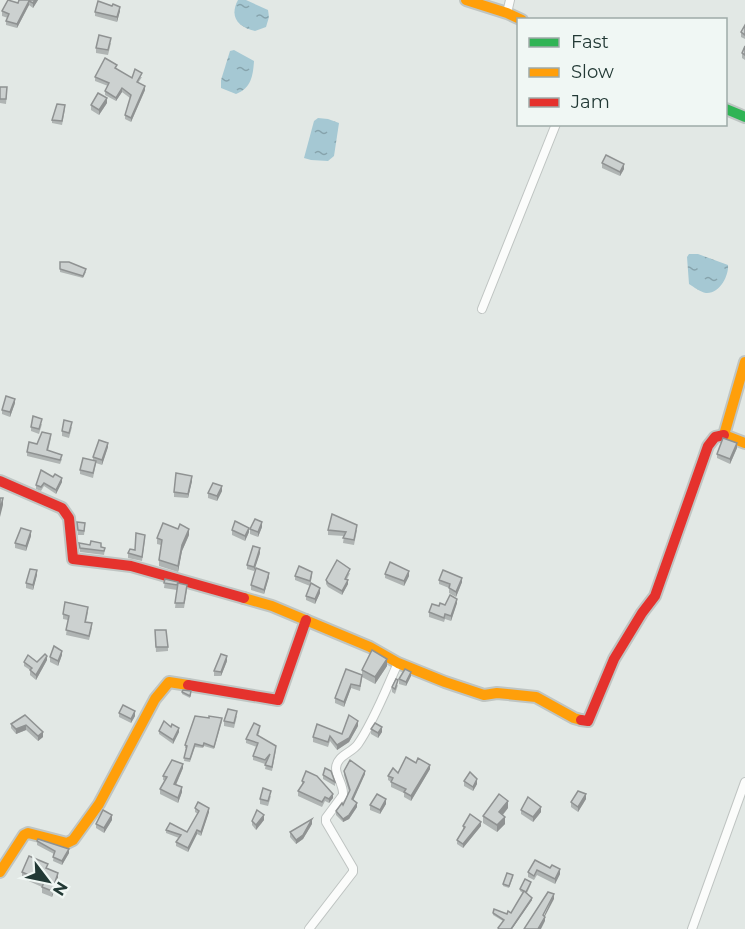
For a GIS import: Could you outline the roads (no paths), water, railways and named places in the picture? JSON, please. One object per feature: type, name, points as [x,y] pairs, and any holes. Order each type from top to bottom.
[{"type":"street","points":[[466,0],[518,18]]},
{"type":"street","points":[[507,13],[510,0]]},
{"type":"street","points":[[727,109],[745,117]]},
{"type":"street","points":[[482,309],[555,126]]},
{"type":"street","points":[[724,435],[745,362]]},
{"type":"street","points":[[0,481],[62,508],[66,512],[69,518],[73,559],[131,566],[272,606],[370,647],[398,663],[445,682],[484,695],[518,694],[536,697],[574,718],[588,721],[596,708],[605,679],[620,649],[655,596],[708,446],[715,437],[724,435],[745,443]]},
{"type":"street","points":[[0,872],[24,835],[28,833],[67,843],[73,840],[99,804],[155,699],[169,682],[278,700],[306,620]]},
{"type":"street","points":[[309,929],[353,872],[353,868],[326,822],[326,818],[343,795],[336,770],[337,764],[340,758],[351,752],[359,743],[398,663]]},
{"type":"street","points":[[692,929],[745,782]]},
{"type":"water","points":[[238,0],[246,0],[268,10],[269,17],[266,27],[255,31],[240,24],[234,11]]},
{"type":"water","points":[[234,50],[254,61],[248,85],[236,94],[221,88],[221,80],[230,51]]},
{"type":"water","points":[[318,118],[339,123],[334,156],[328,161],[304,158],[314,121]]},
{"type":"water","points":[[689,254],[698,254],[728,265],[725,279],[719,287],[706,293],[689,284],[687,257]]}]
